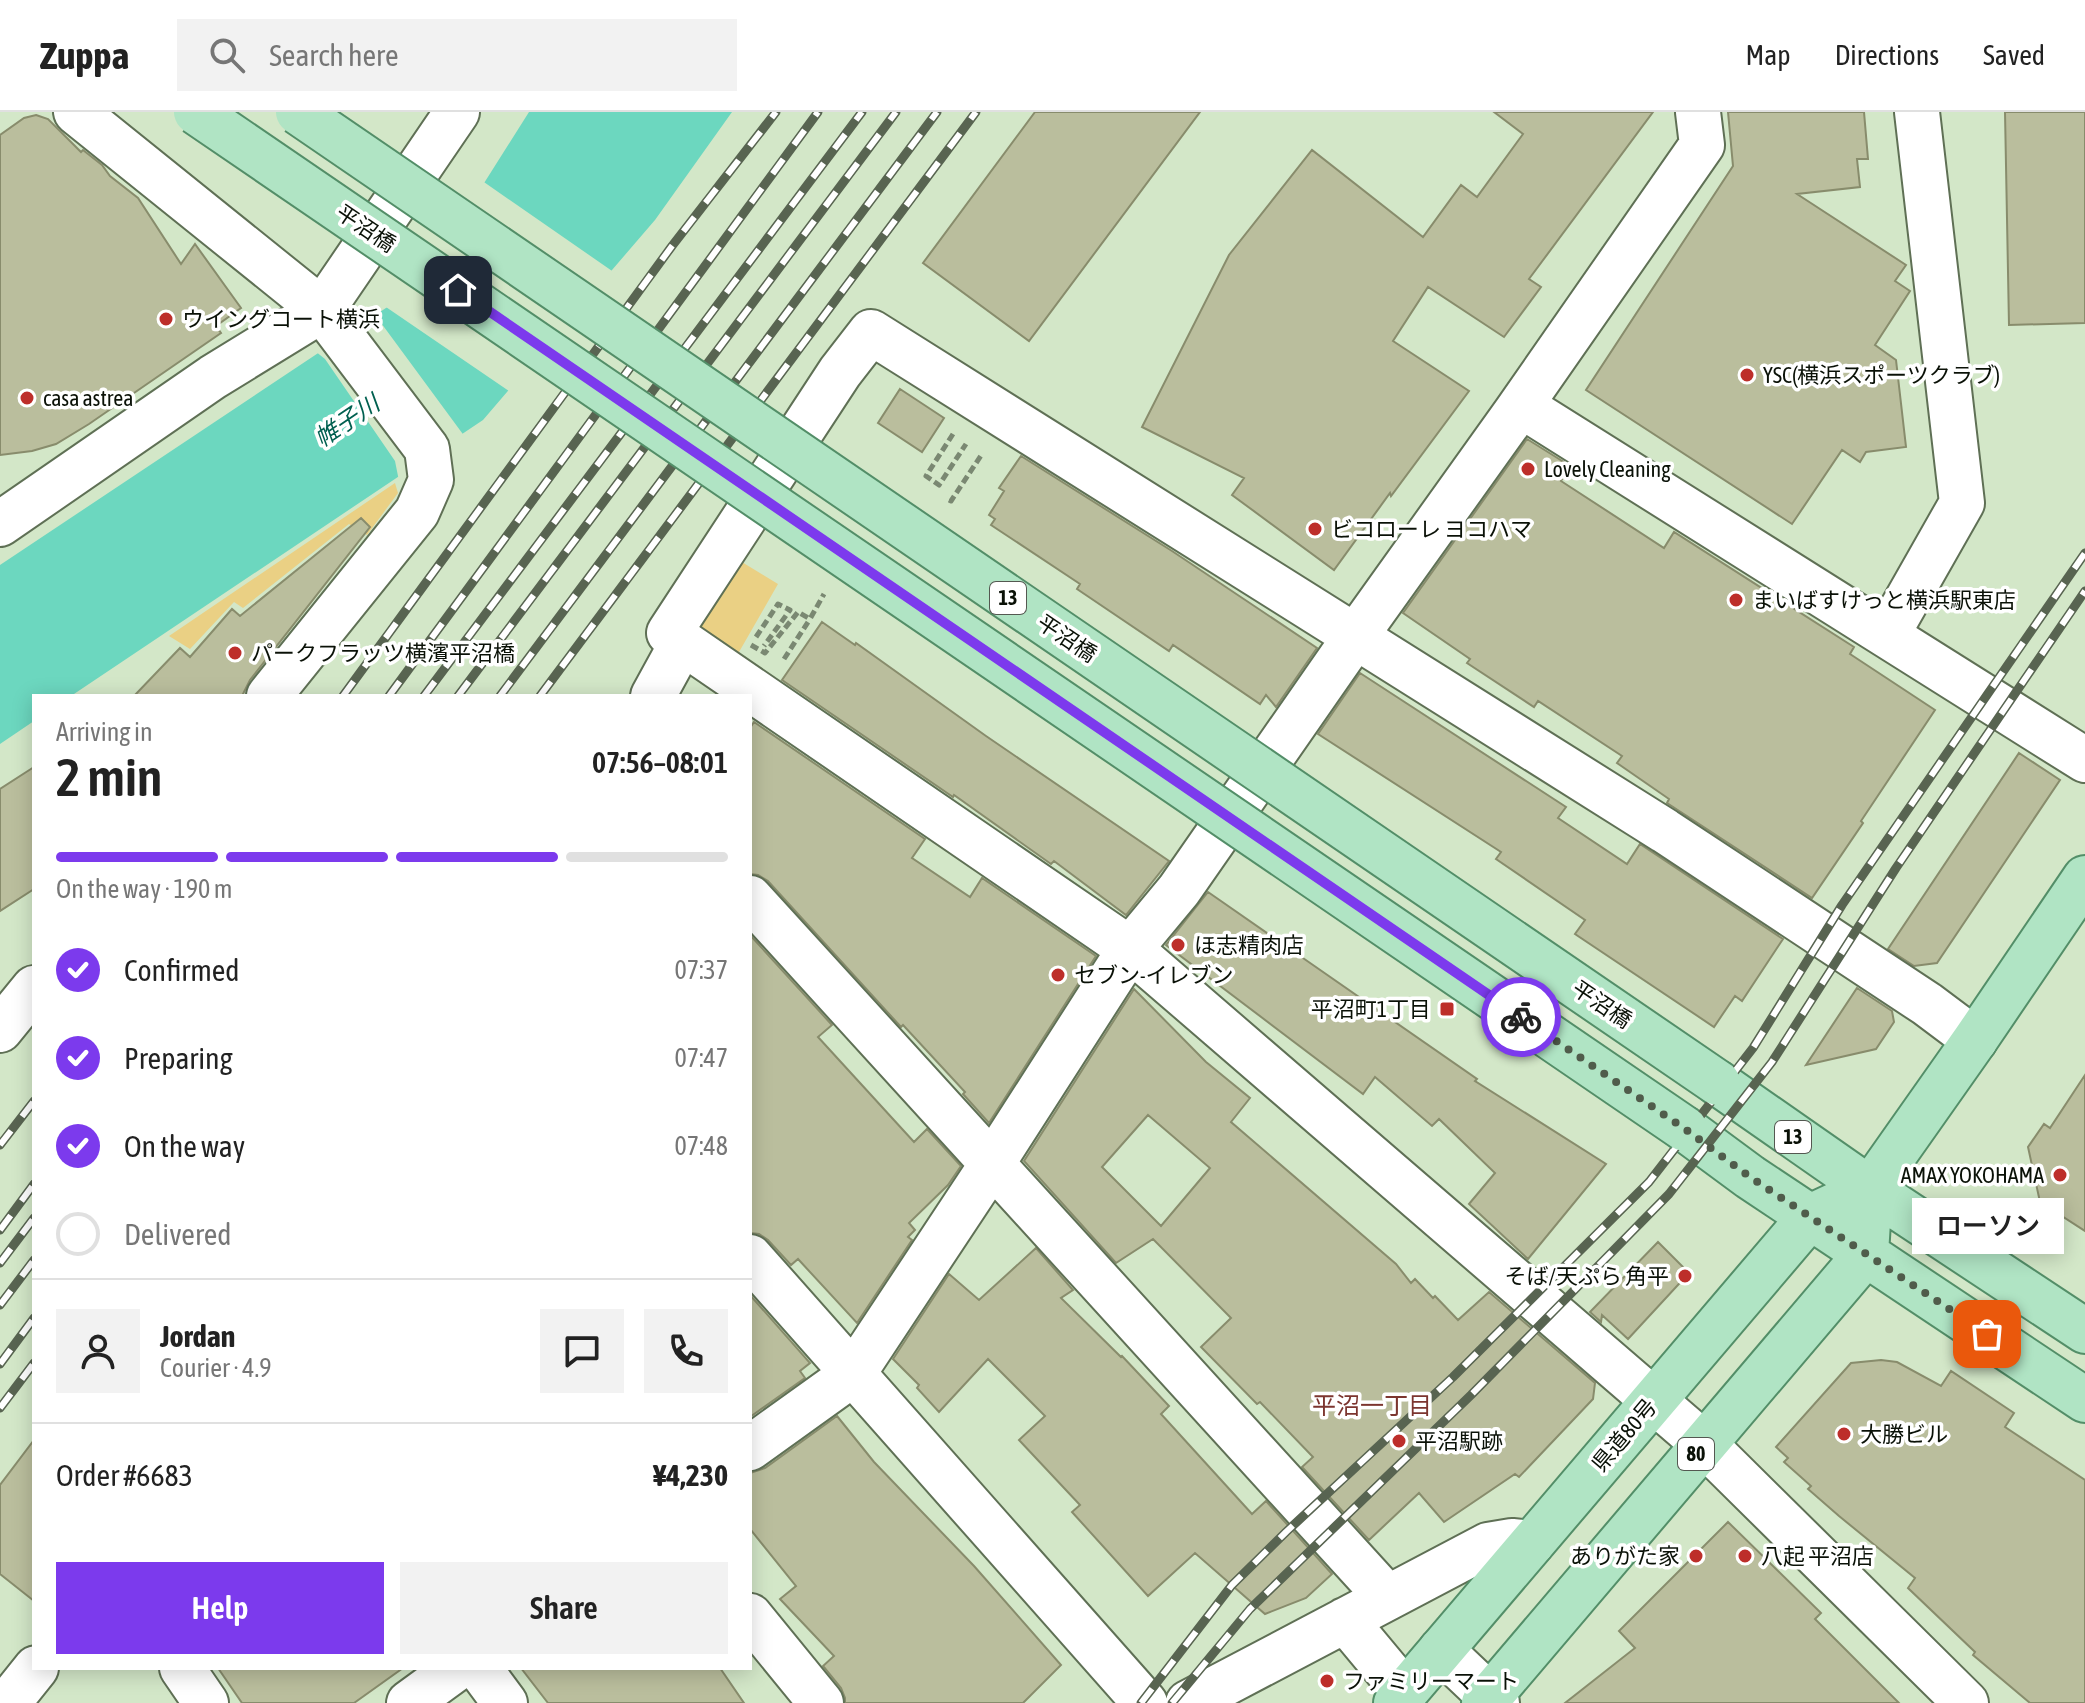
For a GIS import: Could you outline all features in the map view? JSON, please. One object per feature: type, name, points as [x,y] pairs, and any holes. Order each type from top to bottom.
[{"type":"main road","name":"平沼橋","points":[[196,112],[1685,1129],[1750,1177],[2085,1400]]},
{"type":"main road","name":"平沼橋","points":[[298,112],[1870,1189]]},
{"type":"main road","name":"県道80号","points":[[1400,1698],[1810,1217],[1870,1189],[2085,878]]},
{"type":"main road","points":[[1866,1254],[1870,1189]]},
{"type":"main road","name":"13","points":[[1870,1189],[2085,1331]]},
{"type":"main road","name":"80","points":[[1490,1701],[1866,1254]]},
{"type":"street","points":[[76,112],[322,310],[427,449],[431,480],[417,512],[271,694]]},
{"type":"street","points":[[752,1447],[853,1374],[1130,949],[1179,890],[1702,145],[1698,112]]},
{"type":"street","points":[[1887,635],[1962,503],[1917,112]]},
{"type":"street","points":[[0,524],[213,377],[322,310],[441,118]]},
{"type":"street","points":[[1966,1703],[1704,1444],[1130,949],[744,663],[682,643],[669,633],[840,372],[871,332],[1665,831],[1927,1004],[1975,1040]]},
{"type":"street","points":[[1516,412],[1530,411],[2085,760]]},
{"type":"street","points":[[654,694],[682,643]]},
{"type":"street","points":[[752,900],[1387,1597]]},
{"type":"street","points":[[0,1030],[32,990]]},
{"type":"street","points":[[752,1259],[1145,1703]]},
{"type":"street","points":[[1188,1703],[1488,1545],[1512,1541],[1532,1543]]},
{"type":"street","points":[[752,1618],[821,1703]]},
{"type":"street","points":[[1345,1620],[1400,1698]]},
{"type":"street","points":[[1441,1650],[1490,1701]]},
{"type":"street","points":[[8,1703],[34,1670]]},
{"type":"street","points":[[183,1670],[206,1703]]},
{"type":"street","points":[[409,1703],[454,1670]]},
{"type":"street","points":[[480,1670],[505,1703]]},
{"type":"path","points":[[958,427],[926,476],[939,485],[970,439]]},
{"type":"path","points":[[939,495],[951,501],[984,451]]},
{"type":"path","points":[[793,645],[825,593]]},
{"type":"path","points":[[778,604],[790,610],[744,663],[778,604]]},
{"type":"path","points":[[744,663],[765,653],[798,612],[810,619]]},
{"type":"shaded area","points":[[395,483],[398,493],[367,535],[349,524],[243,608],[234,602],[190,649],[169,636]]},
{"type":"shaded area","points":[[732,556],[778,584],[735,659],[689,627]]},
{"type":"water","name":"帷子川","points":[[529,112],[732,112],[655,220],[483,420],[74,694],[32,694],[32,722],[0,744],[0,565],[419,286]]},
{"type":"pier","points":[[481,180],[615,273],[512,393],[383,305],[416,283]]},
{"type":"pier","points":[[373,312],[465,437],[399,481],[395,461],[325,359],[315,351]]},
{"type":"building","points":[[1035,112],[1200,112],[1029,341],[923,263]]},
{"type":"building","points":[[1494,112],[1653,112],[1529,279],[1541,287],[1504,337],[1428,287],[1393,341],[1469,391],[1334,570],[1232,495],[1244,478],[1142,427],[1229,255],[1312,150],[1423,237],[1461,185],[1477,197],[1523,134]]},
{"type":"building","name":"YSC(横浜スポーツクラブ)","points":[[1728,112],[1864,112],[1868,159],[1857,159],[1860,187],[1797,194],[1906,265],[1895,281],[1910,291],[1875,345],[1896,360],[1906,447],[1866,452],[1860,462],[1842,450],[1792,524],[1586,390],[1733,166]]},
{"type":"building","points":[[2005,112],[2085,112],[2085,323],[2009,325]]},
{"type":"building","points":[[36,115],[48,119],[81,152],[83,150],[102,165],[110,176],[138,198],[181,264],[195,244],[241,308],[216,326],[221,333],[89,424],[56,444],[0,455],[0,135],[24,118]]},
{"type":"building","points":[[900,389],[944,418],[922,452],[878,423]]},
{"type":"building","points":[[1527,439],[1567,464],[1561,481],[1664,548],[1674,532],[1854,647],[1850,654],[1935,710],[1812,898],[1667,803],[1669,799],[1617,763],[1622,756],[1538,701],[1534,707],[1467,663],[1470,659],[1403,613]]},
{"type":"building","points":[[1021,456],[1172,551],[1317,648],[1276,707],[1266,695],[1260,704],[1173,645],[1169,651],[1077,589],[1080,584],[991,525],[995,519],[989,515],[1004,491],[999,488]]},
{"type":"building","points":[[361,518],[370,527],[250,680],[243,694],[136,694],[180,648],[190,657],[232,609],[240,616]]},
{"type":"building","points":[[822,622],[1169,861],[1126,915],[1054,861],[1051,864],[782,680]]},
{"type":"building","points":[[1360,673],[1566,807],[1558,818],[1627,864],[1640,844],[1783,939],[1742,1001],[1735,996],[1714,1027],[1575,934],[1585,920],[1496,859],[1501,852],[1318,734]]},
{"type":"building","points":[[754,722],[925,839],[912,858],[970,897],[982,878],[1096,956],[989,1123],[963,1094],[965,1092],[903,1025],[901,1027],[768,881],[752,874]]},
{"type":"building","points":[[2019,753],[2060,780],[1937,963],[1914,966],[1888,949]]},
{"type":"building","points":[[32,768],[32,890],[0,911],[0,789]]},
{"type":"building","points":[[1208,892],[1477,1079],[1475,1081],[1606,1164],[1528,1259],[1469,1204],[1495,1173],[1439,1119],[1432,1126],[1375,1077],[1363,1094],[1166,945]]},
{"type":"building","points":[[752,937],[832,1025],[818,1037],[914,1142],[927,1129],[961,1166],[948,1185],[909,1223],[915,1230],[908,1237],[912,1240],[857,1323],[798,1259],[791,1265],[759,1234],[752,1233]]},
{"type":"building","points":[[1857,988],[1892,1011],[1894,1022],[1876,1049],[1806,1065]]},
{"type":"building","points":[[1134,989],[1206,1062],[1250,1098],[1231,1122],[1396,1264],[1411,1283],[1415,1279],[1458,1320],[1489,1292],[1595,1383],[1593,1399],[1519,1477],[1515,1474],[1444,1522],[1419,1493],[1369,1540],[1302,1467],[1313,1457],[1201,1347],[1231,1318],[1153,1239],[1116,1263],[1024,1161]],"holes":[[[1148,1115],[1210,1168],[1161,1226],[1102,1167]]]},
{"type":"building","name":"AMAX YOKOHAMA","points":[[2085,1075],[2085,1231],[2040,1202],[2028,1147],[2044,1124],[2050,1128]]},
{"type":"building","points":[[1658,1242],[1689,1273],[1628,1339],[1602,1315],[1601,1322],[1590,1312]]},
{"type":"building","points":[[1036,1248],[1073,1290],[1061,1298],[1169,1406],[1161,1414],[1252,1514],[1266,1501],[1332,1574],[1306,1598],[1265,1614],[1195,1553],[1148,1596],[1072,1512],[1080,1505],[1019,1440],[1045,1416],[988,1359],[939,1412],[917,1388],[919,1385],[893,1359],[949,1274],[979,1300]]},
{"type":"building","points":[[752,1297],[810,1363],[800,1371],[805,1378],[752,1416]]},
{"type":"building","points":[[1897,1362],[1941,1386],[1951,1371],[2014,1413],[2005,1427],[2085,1480],[2085,1703],[2030,1703],[1973,1655],[1975,1652],[1908,1588],[1915,1578],[1808,1489],[1811,1486],[1784,1462],[1788,1458],[1776,1447],[1851,1363]]},
{"type":"building","points":[[837,1416],[874,1462],[974,1566],[1061,1665],[1023,1703],[845,1703],[841,1688],[823,1666],[834,1656],[780,1599],[796,1586],[752,1531],[752,1472],[765,1468]]},
{"type":"building","points":[[32,1443],[32,1599],[0,1574],[0,1485]]},
{"type":"building","points":[[1728,1522],[1821,1613],[1815,1619],[1899,1703],[1565,1703],[1635,1648],[1619,1631]]},
{"type":"building","points":[[219,1670],[400,1670],[354,1703],[242,1703]]},
{"type":"building","points":[[523,1670],[721,1670],[744,1703],[548,1703]]},
{"type":"railway","points":[[344,694],[672,246],[776,112]]},
{"type":"railway","points":[[390,694],[818,112]]},
{"type":"railway","points":[[426,694],[862,112]]},
{"type":"railway","points":[[460,694],[896,112]]},
{"type":"railway","points":[[501,694],[937,112]]},
{"type":"railway","points":[[541,694],[976,112]]},
{"type":"railway","points":[[1141,1703],[1232,1585],[1453,1377],[1649,1182],[1753,1048],[1842,905],[2085,553]]},
{"type":"railway","points":[[1172,1703],[1250,1609],[1471,1395],[1669,1194],[1772,1062],[1896,868],[2085,591]]},
{"type":"railway","points":[[0,1145],[32,1104]]},
{"type":"railway","points":[[0,1230],[32,1187]]},
{"type":"railway","points":[[0,1263],[32,1221]]},
{"type":"railway","points":[[0,1305],[32,1263]]},
{"type":"railway","points":[[0,1364],[32,1321]]},
{"type":"railway","points":[[0,1408],[32,1366]]},
{"type":"way so far","points":[[1521,1017],[1750,1177],[1987,1334]]},
{"type":"place","name":"ウイングコート横浜","points":[[166,319]]},
{"type":"place","name":"YSC(横浜スポーツクラブ)","points":[[1747,375]]},
{"type":"place","name":"casa astrea","points":[[27,398]]},
{"type":"place","name":"Lovely Cleaning","points":[[1528,469]]},
{"type":"place","name":"ビコローレ ヨコハマ","points":[[1315,529]]},
{"type":"place","name":"まいばすけっと横浜駅東店","points":[[1736,600]]},
{"type":"place","name":"パークフラッツ横濱平沼橋","points":[[235,653]]},
{"type":"place","name":"ほ志精肉店","points":[[1178,945]]},
{"type":"place","name":"セブン-イレブン","points":[[1058,975]]},
{"type":"place","name":"平沼町1丁目","points":[[1447,1009]]},
{"type":"place","name":"AMAX YOKOHAMA","points":[[2060,1175]]},
{"type":"place","name":"そば/天ぷら 角平","points":[[1685,1276]]},
{"type":"place","name":"ローソン","points":[[1987,1334]]},
{"type":"place","name":"大勝ビル","points":[[1844,1434]]},
{"type":"place","name":"平沼駅跡","points":[[1399,1441]]},
{"type":"place","name":"ありがた家","points":[[1696,1556]]},
{"type":"place","name":"八起 平沼店","points":[[1745,1556]]},
{"type":"place","name":"ファミリーマート","points":[[1327,1681]]},
{"type":"district","name":"平沼一丁目","points":[[1372,1406]]},
{"type":"route","points":[[458,290],[1521,1017]]}]
